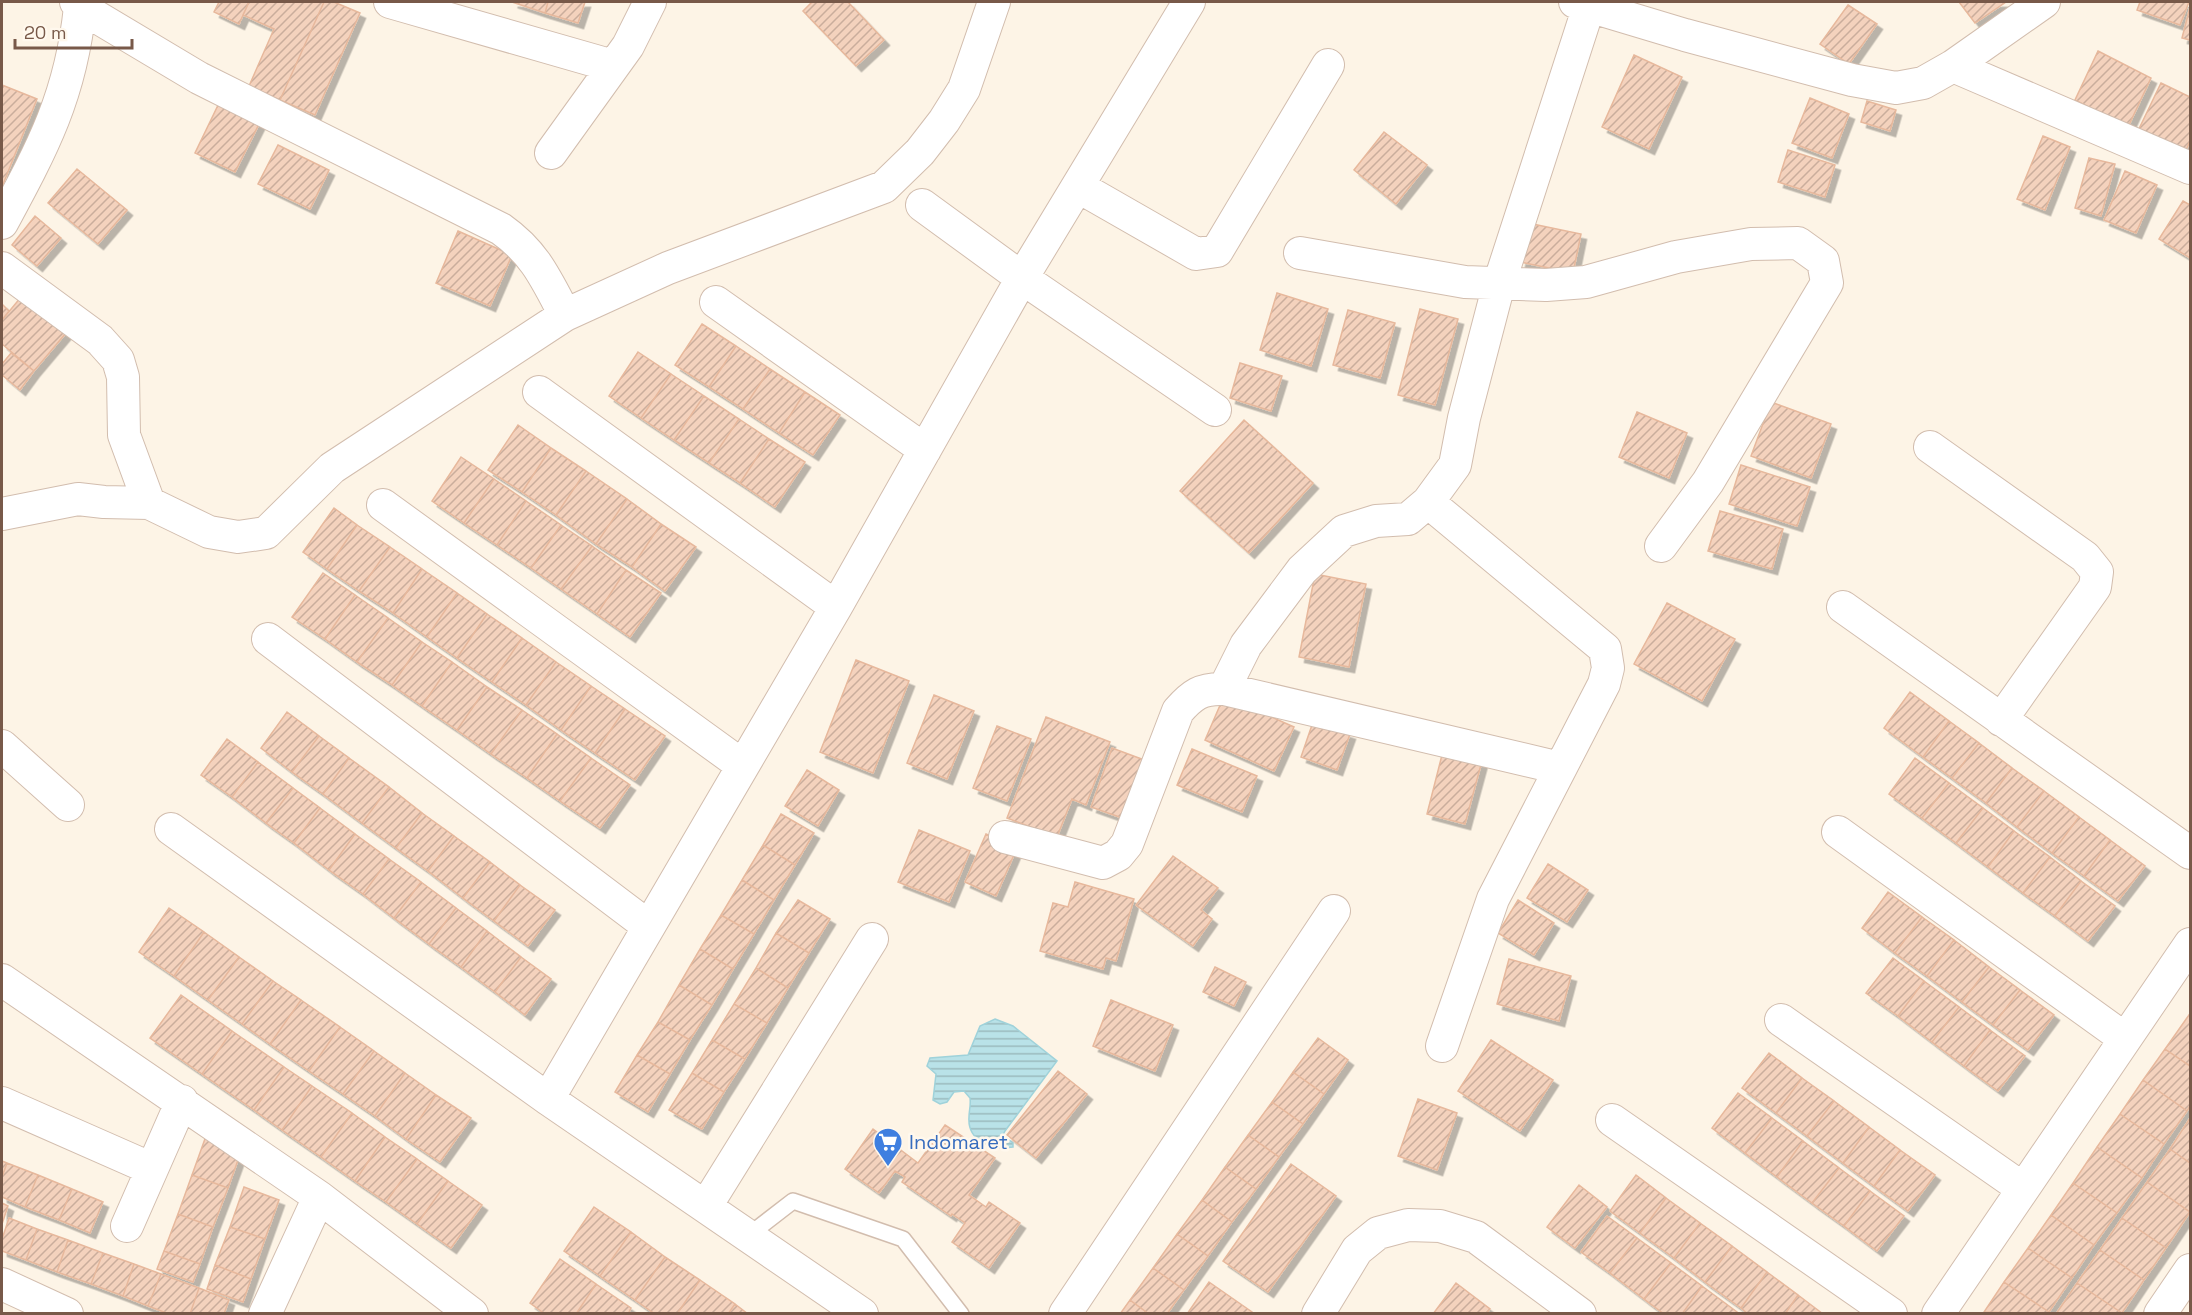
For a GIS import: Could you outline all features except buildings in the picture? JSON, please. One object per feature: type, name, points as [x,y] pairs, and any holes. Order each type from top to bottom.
[{"type":"street","points":[[390,2],[613,66]]},
{"type":"street","points":[[551,153],[628,46],[650,2]]},
{"type":"street","points":[[2,514],[78,498],[104,502],[149,503],[209,532],[238,537],[266,533],[332,468],[565,315],[668,268],[884,187],[920,152],[944,121],[964,89],[994,2]]},
{"type":"street","points":[[548,1099],[836,607],[1022,278],[1189,2]]},
{"type":"street","points":[[1224,689],[1246,645],[1302,570],[1344,531],[1376,521],[1408,519],[1428,502],[1455,465],[1464,418],[1499,284],[1582,4],[1829,74],[1896,88],[1923,83],[1953,66],[2044,2]]},
{"type":"street","points":[[2,223],[34,163],[60,106],[71,70],[78,4],[199,78],[501,229],[522,244],[540,267],[565,315]]},
{"type":"street","points":[[1079,187],[1196,254],[1217,251],[1328,65]]},
{"type":"street","points":[[1953,66],[2190,168]]},
{"type":"street","points":[[922,205],[1022,278],[1215,410]]},
{"type":"street","points":[[1300,253],[1465,282],[1546,285],[1586,282],[1676,257],[1751,244],[1798,243],[1823,261],[1827,283],[1708,482],[1661,546]]},
{"type":"street","points":[[2,268],[100,340],[118,360],[123,377],[124,435],[149,503]]},
{"type":"street","points":[[716,302],[925,450]]},
{"type":"street","points":[[539,392],[836,607]]},
{"type":"street","points":[[1930,447],[2085,557],[2097,572],[2095,587],[2001,720]]},
{"type":"street","points":[[1428,502],[1605,649],[1608,668],[1604,684],[1493,899],[1442,1046]]},
{"type":"street","points":[[383,505],[743,766]]},
{"type":"street","points":[[1843,607],[2190,853]]},
{"type":"street","points":[[268,639],[648,926]]},
{"type":"street","points":[[1005,837],[1103,863],[1118,855],[1127,844],[1178,711],[1193,695],[1208,688],[1224,689],[1560,768]]},
{"type":"street","points":[[2,747],[68,806]]},
{"type":"street","points":[[171,829],[548,1099],[862,1314]]},
{"type":"street","points":[[1838,832],[2124,1038]]},
{"type":"street","points":[[1065,1314],[1334,911]]},
{"type":"street","points":[[706,1206],[872,939]]},
{"type":"street","points":[[1938,1314],[2190,944]]},
{"type":"street","points":[[2,980],[182,1101],[319,1197],[465,1312]]},
{"type":"street","points":[[1781,1020],[2022,1188]]},
{"type":"street","points":[[127,1226],[182,1101]]},
{"type":"street","points":[[2,1103],[152,1169]]},
{"type":"street","points":[[1612,1119],[1891,1314]]},
{"type":"street","points":[[265,1314],[319,1197]]},
{"type":"street","points":[[1318,1314],[1357,1250],[1378,1233],[1408,1225],[1440,1226],[1476,1237],[1580,1314]]},
{"type":"street","points":[[2160,1314],[2190,1270]]},
{"type":"street","points":[[2,1284],[67,1314]]},
{"type":"lane","points":[[748,1235],[794,1202],[903,1239],[961,1314]]},
{"type":"water","points":[[995,1019],[1013,1026],[1057,1061],[1005,1131],[1003,1135],[1013,1143],[1013,1147],[1005,1148],[983,1142],[972,1133],[969,1126],[970,1098],[964,1091],[954,1092],[947,1102],[940,1104],[933,1100],[936,1074],[927,1066],[930,1058],[968,1055],[980,1026]]},
{"type":"place","name":"Indomaret","points":[[888,1168]]}]
